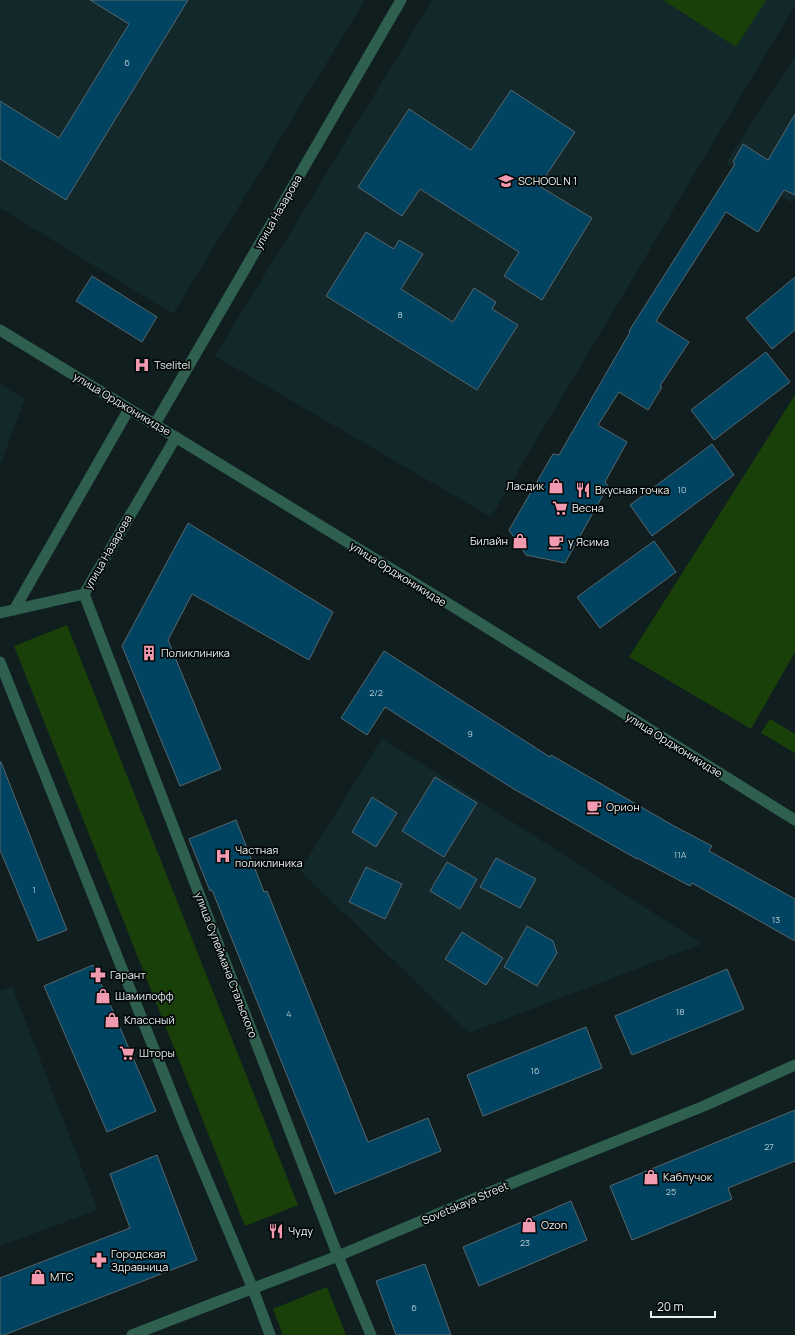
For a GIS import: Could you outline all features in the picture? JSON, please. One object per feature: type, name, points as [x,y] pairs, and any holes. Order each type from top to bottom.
[{"type":"street","name":"улица Назарова","points":[[155,424],[401,0]]},
{"type":"street","name":"улица Орджоникидзе","points":[[0,330],[483,626],[795,820]]},
{"type":"street","points":[[14,610],[129,409]]},
{"type":"street","name":"улица Назарова","points":[[0,613],[84,594],[176,437]]},
{"type":"street","name":"улица Сулеймана Стальского","points":[[84,594],[338,1256],[371,1335]]},
{"type":"street","points":[[0,662],[185,1127],[253,1289],[270,1335]]},
{"type":"street","name":"Sovetskaya Street","points":[[132,1335],[338,1256],[493,1191],[704,1106],[795,1065]]},
{"type":"shaded area","points":[[0,0],[365,0],[173,314],[0,208]]},
{"type":"shaded area","name":"SCHOOL N 1","points":[[432,0],[795,0],[795,5],[491,517],[215,356]]},
{"type":"shaded area","points":[[795,56],[795,198],[791,202],[726,163]]},
{"type":"shaded area","points":[[0,384],[25,399],[0,465]]},
{"type":"shaded area","points":[[382,738],[702,944],[469,1033],[300,871]]},
{"type":"shaded area","points":[[12,986],[98,1210],[0,1246],[0,991]]},
{"type":"green space","points":[[663,0],[766,0],[736,47]]},
{"type":"green space","points":[[795,395],[795,652],[751,729],[629,657]]},
{"type":"green space","points":[[67,625],[298,1205],[245,1226],[14,646]]},
{"type":"green space","points":[[770,719],[795,734],[795,753],[761,733]]},
{"type":"green space","points":[[327,1287],[346,1335],[283,1335],[273,1309]]},
{"type":"building","points":[[90,0],[188,0],[66,200],[0,159],[0,101],[59,138],[129,24]]},
{"type":"building","points":[[511,90],[575,132],[539,186],[592,218],[542,300],[504,276],[519,252],[420,189],[402,216],[358,187],[409,109],[471,150]]},
{"type":"building","points":[[795,114],[795,195],[784,190],[758,232],[726,212],[656,321],[689,342],[660,386],[662,387],[648,410],[619,392],[598,425],[627,442],[605,482],[608,486],[565,563],[526,555],[509,530],[553,454],[559,455],[630,332],[629,331],[735,164],[733,162],[743,144],[768,160]]},
{"type":"building","points":[[366,232],[394,249],[399,240],[423,254],[401,289],[453,322],[474,288],[496,302],[492,309],[518,325],[477,390],[326,296]]},
{"type":"building","points":[[92,276],[157,317],[142,342],[76,301]]},
{"type":"building","points":[[795,277],[795,330],[772,349],[746,318]]},
{"type":"building","points":[[766,352],[790,382],[714,440],[691,410]]},
{"type":"building","points":[[712,444],[734,475],[652,536],[630,505]]},
{"type":"building","name":"Поликлиника","points":[[188,523],[333,612],[309,660],[192,594],[168,640],[221,769],[180,786],[122,646]]},
{"type":"building","points":[[654,541],[676,572],[600,628],[577,597]]},
{"type":"building","points":[[384,651],[550,757],[551,755],[674,826],[712,846],[709,851],[795,899],[795,941],[692,883],[690,886],[637,859],[512,788],[385,707],[367,735],[341,718]]},
{"type":"building","points":[[0,762],[67,930],[38,941],[0,850]]},
{"type":"building","points":[[435,777],[477,803],[444,857],[402,831]]},
{"type":"building","points":[[372,797],[397,813],[376,847],[352,832]]},
{"type":"building","points":[[236,820],[264,892],[267,891],[368,1142],[428,1118],[441,1151],[335,1194],[212,890],[210,891],[189,839]]},
{"type":"building","points":[[496,858],[536,879],[520,908],[480,887]]},
{"type":"building","points":[[447,862],[477,879],[460,909],[430,891]]},
{"type":"building","points":[[366,867],[402,884],[385,919],[349,902]]},
{"type":"building","points":[[527,926],[553,941],[557,953],[537,986],[504,967]]},
{"type":"building","points":[[462,932],[503,958],[486,985],[445,959]]},
{"type":"building","points":[[93,965],[156,1111],[107,1132],[44,986]]},
{"type":"building","points":[[727,969],[744,1009],[632,1055],[615,1016]]},
{"type":"building","points":[[586,1027],[602,1068],[483,1116],[467,1075]]},
{"type":"building","points":[[795,1110],[795,1161],[728,1188],[732,1199],[632,1240],[610,1186]]},
{"type":"building","points":[[157,1155],[197,1260],[4,1335],[0,1335],[0,1278],[130,1228],[110,1174]]},
{"type":"building","points":[[571,1201],[587,1240],[479,1286],[463,1247]]},
{"type":"building","points":[[425,1264],[451,1335],[396,1335],[376,1281]]},
{"type":"place","name":"SCHOOL N 1","points":[[506,181]]},
{"type":"place","name":"Tselitel","points":[[142,365]]},
{"type":"place","name":"Ласдик","points":[[556,486]]},
{"type":"place","name":"Вкусная точка","points":[[583,490]]},
{"type":"place","name":"Весна","points":[[560,508]]},
{"type":"place","name":"Билайн","points":[[520,541]]},
{"type":"place","name":"у Ясима","points":[[556,542]]},
{"type":"place","name":"Поликлиника","points":[[149,653]]},
{"type":"place","name":"Орион","points":[[594,807]]},
{"type":"place","name":"Частная поликлиника","points":[[223,856]]},
{"type":"place","name":"Гарант","points":[[98,975]]},
{"type":"place","name":"Шамилофф","points":[[103,996]]},
{"type":"place","name":"Классный","points":[[112,1020]]},
{"type":"place","name":"Шторы","points":[[127,1053]]},
{"type":"place","name":"Каблучок","points":[[651,1177]]},
{"type":"place","name":"Ozon","points":[[529,1225]]},
{"type":"place","name":"Чуду","points":[[276,1231]]},
{"type":"place","name":"Городская Здравница","points":[[99,1260]]},
{"type":"place","name":"МТС","points":[[38,1277]]}]
